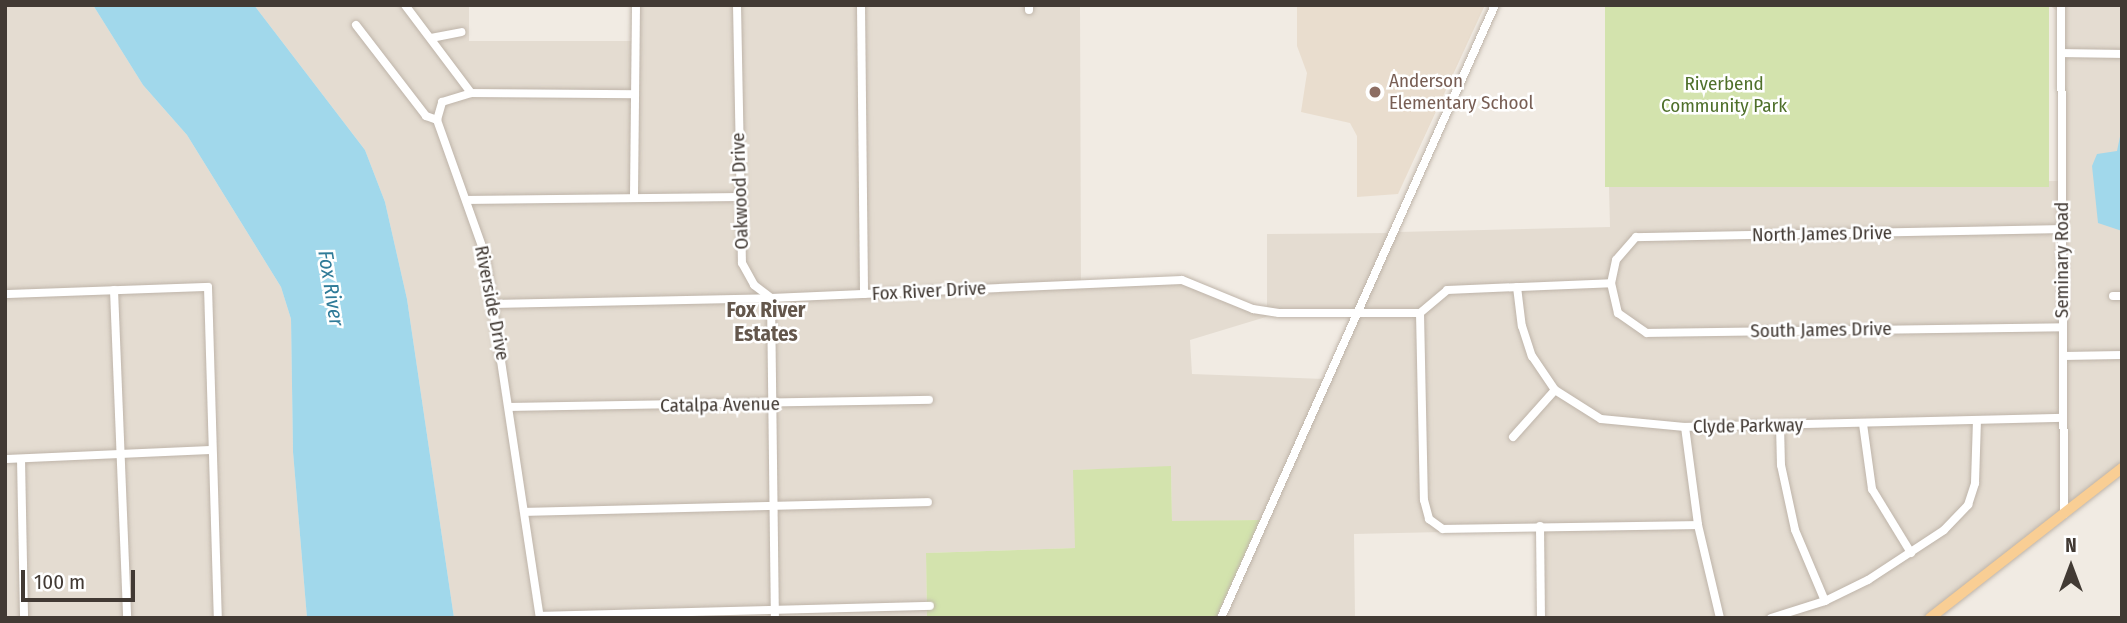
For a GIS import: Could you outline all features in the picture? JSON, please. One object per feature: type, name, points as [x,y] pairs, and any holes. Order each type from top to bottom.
[{"type":"main road","points":[[1930,618],[2122,468]]},
{"type":"street","points":[[405,5],[471,93]]},
{"type":"street","points":[[634,197],[636,5]]},
{"type":"street","name":"Oakwood Drive","points":[[737,5],[738,197],[742,263],[754,285],[771,298]]},
{"type":"street","points":[[861,5],[864,294]]},
{"type":"street","points":[[1221,618],[1495,5]]},
{"type":"street","name":"Seminary Road","points":[[2061,5],[2064,514]]},
{"type":"street","name":"Riverside Drive","points":[[356,25],[426,116],[437,120],[485,255],[511,407],[540,617]]},
{"type":"street","points":[[431,38],[461,32]]},
{"type":"street","points":[[2062,53],[2122,54]]},
{"type":"street","points":[[437,120],[442,102],[471,93],[634,94]]},
{"type":"street","points":[[467,200],[738,197]]},
{"type":"street","name":"North James Drive","points":[[1611,283],[1616,260],[1636,237],[2061,229]]},
{"type":"street","name":"Fox River Drive","points":[[493,303],[771,298],[1182,280],[1253,309],[1279,313],[1420,313]]},
{"type":"street","points":[[1611,283],[1447,290],[1420,313],[1424,500],[1429,519],[1443,528],[1698,525]]},
{"type":"street","name":"South James Drive","points":[[1611,283],[1618,313],[1647,333],[2062,327]]},
{"type":"street","points":[[5,294],[208,286],[218,618]]},
{"type":"street","name":"Clyde Parkway","points":[[1517,287],[1522,326],[1532,356],[1555,390],[1601,419],[1685,427],[2062,418]]},
{"type":"street","points":[[114,290],[127,618]]},
{"type":"street","points":[[771,298],[775,614]]},
{"type":"street","points":[[2063,356],[2122,355]]},
{"type":"street","points":[[1513,437],[1555,390]]},
{"type":"street","name":"Catalpa Avenue","points":[[511,407],[772,405],[929,400]]},
{"type":"street","points":[[1771,618],[1825,601],[1911,553],[1944,530],[1968,505],[1979,455],[1977,420]]},
{"type":"street","points":[[1863,424],[1872,489],[1911,553]]},
{"type":"street","points":[[1780,425],[1781,466],[1795,530],[1825,601]]},
{"type":"street","points":[[1685,427],[1698,525],[1720,618]]},
{"type":"street","points":[[5,459],[212,450]]},
{"type":"street","points":[[20,459],[24,618]]},
{"type":"street","points":[[525,512],[928,502]]},
{"type":"street","points":[[1540,526],[1541,618]]},
{"type":"street","points":[[540,617],[775,614],[930,606]]},
{"type":"shaded area","points":[[5,5],[93,5],[143,85],[187,135],[281,287],[291,319],[293,452],[307,618],[5,618]]},
{"type":"shaded area","points":[[254,5],[469,5],[469,41],[631,41],[632,5],[1080,5],[1081,286],[1179,282],[1269,316],[1190,340],[1192,374],[1325,379],[1260,520],[1172,522],[1171,467],[1074,470],[1076,548],[926,553],[927,618],[454,618],[407,299],[385,202],[365,150]]},
{"type":"shaded area","name":"Anderson Elementary School","points":[[1297,5],[1485,5],[1398,194],[1357,197],[1357,136],[1350,123],[1301,112],[1307,73],[1297,46]]},
{"type":"shaded area","points":[[2049,5],[2122,5],[2122,353],[2065,354],[2064,16]]},
{"type":"shaded area","points":[[2058,181],[2060,358],[2122,358],[2122,465],[1925,618],[1544,618],[1543,524],[1443,526],[1431,517],[1426,484],[1424,311],[1361,310],[1398,232],[1610,227],[1609,187]]},
{"type":"shaded area","points":[[1392,233],[1356,311],[1267,309],[1267,234]]},
{"type":"shaded area","points":[[1360,315],[1418,315],[1424,516],[1443,532],[1354,534],[1355,618],[1225,618]]},
{"type":"green space","name":"Riverbend Community Park","points":[[1605,5],[2049,5],[2049,187],[1605,187]]},
{"type":"green space","points":[[1171,466],[1172,521],[1260,520],[1216,618],[927,618],[926,553],[1075,548],[1073,470]]},
{"type":"water","name":"Fox River","points":[[93,5],[254,5],[365,150],[385,202],[407,299],[454,618],[307,618],[293,452],[291,319],[281,287],[187,135],[143,85]]},
{"type":"water","points":[[2122,127],[2122,231],[2098,223],[2092,166],[2097,154],[2117,151]]},
{"type":"place","name":"Anderson Elementary School","points":[[1375,92]]},
{"type":"district","name":"Fox River Estates","points":[[766,322]]}]
